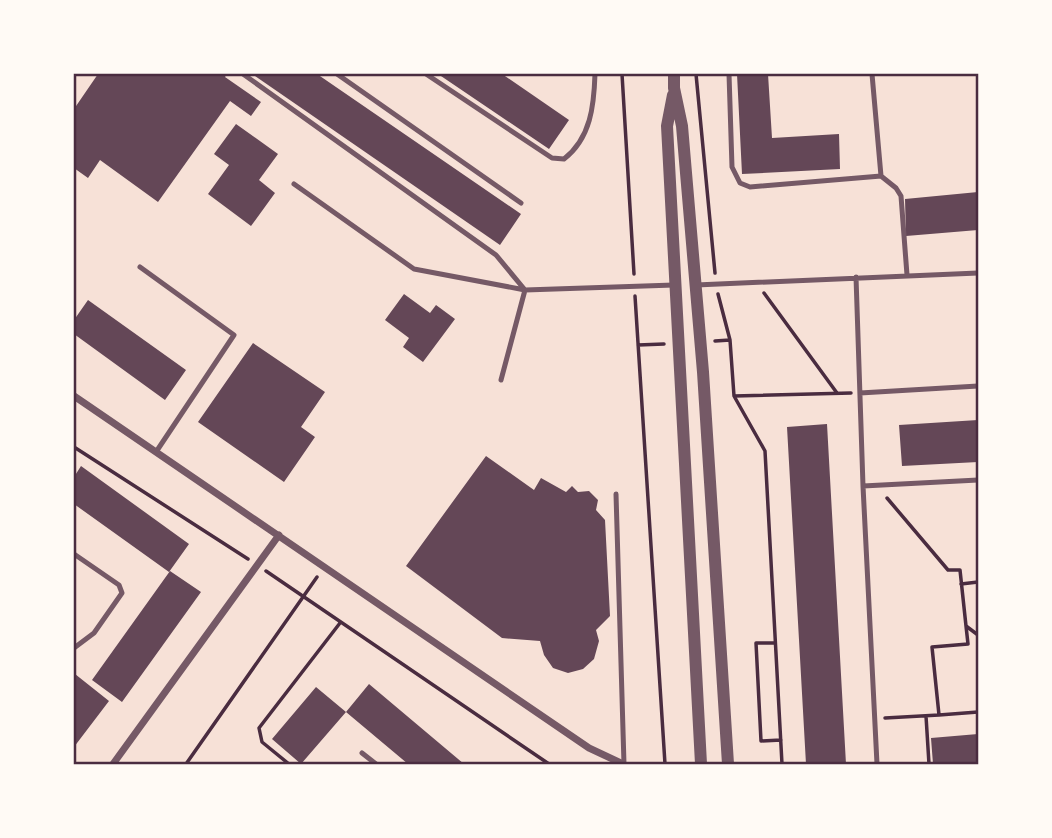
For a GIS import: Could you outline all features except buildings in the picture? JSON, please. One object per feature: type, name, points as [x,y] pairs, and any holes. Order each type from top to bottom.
[{"type":"street","points":[[674,74],[667,126],[701,765]]},
{"type":"street","points":[[674,88],[682,126],[696,285],[728,765]]},
{"type":"street","points":[[74,396],[589,748],[624,765]]},
{"type":"street","points":[[113,765],[279,535]]},
{"type":"lane","points":[[243,74],[496,255],[525,290]]},
{"type":"lane","points":[[337,74],[521,203]]},
{"type":"lane","points":[[426,74],[552,159],[564,159],[574,151],[587,129],[594,100],[594,74]]},
{"type":"lane","points":[[729,74],[732,167],[740,183],[750,187],[881,176],[896,188],[901,196],[907,275]]},
{"type":"lane","points":[[872,74],[881,176]]},
{"type":"lane","points":[[294,184],[414,269],[525,290],[677,285]]},
{"type":"lane","points":[[140,267],[234,335],[156,452]]},
{"type":"lane","points":[[696,285],[978,273]]},
{"type":"lane","points":[[856,277],[877,765]]},
{"type":"lane","points":[[502,380],[525,290]]},
{"type":"lane","points":[[860,393],[978,386]]},
{"type":"lane","points":[[863,486],[978,480]]},
{"type":"lane","points":[[616,494],[624,765]]},
{"type":"lane","points":[[74,554],[119,585],[122,593],[94,633],[74,648]]},
{"type":"lane","points":[[362,753],[376,765]]},
{"type":"path","points":[[622,74],[665,765]]},
{"type":"path","points":[[696,74],[716,284],[730,340],[734,396],[765,451],[782,765]]},
{"type":"path","points":[[755,282],[837,393]]},
{"type":"path","points":[[714,341],[730,340]]},
{"type":"path","points":[[638,345],[668,344]]},
{"type":"path","points":[[734,396],[860,393]]},
{"type":"path","points":[[74,447],[257,565],[549,765]]},
{"type":"path","points":[[877,485],[948,570],[960,570],[968,644],[932,647],[939,715]]},
{"type":"path","points":[[186,765],[325,566]]},
{"type":"path","points":[[961,584],[978,582]]},
{"type":"path","points":[[289,765],[262,742],[260,728],[340,623]]},
{"type":"path","points":[[966,626],[978,635]]},
{"type":"path","points":[[775,643],[756,643],[761,741],[781,740]]},
{"type":"path","points":[[874,719],[978,712]]},
{"type":"path","points":[[926,716],[929,765]]}]
